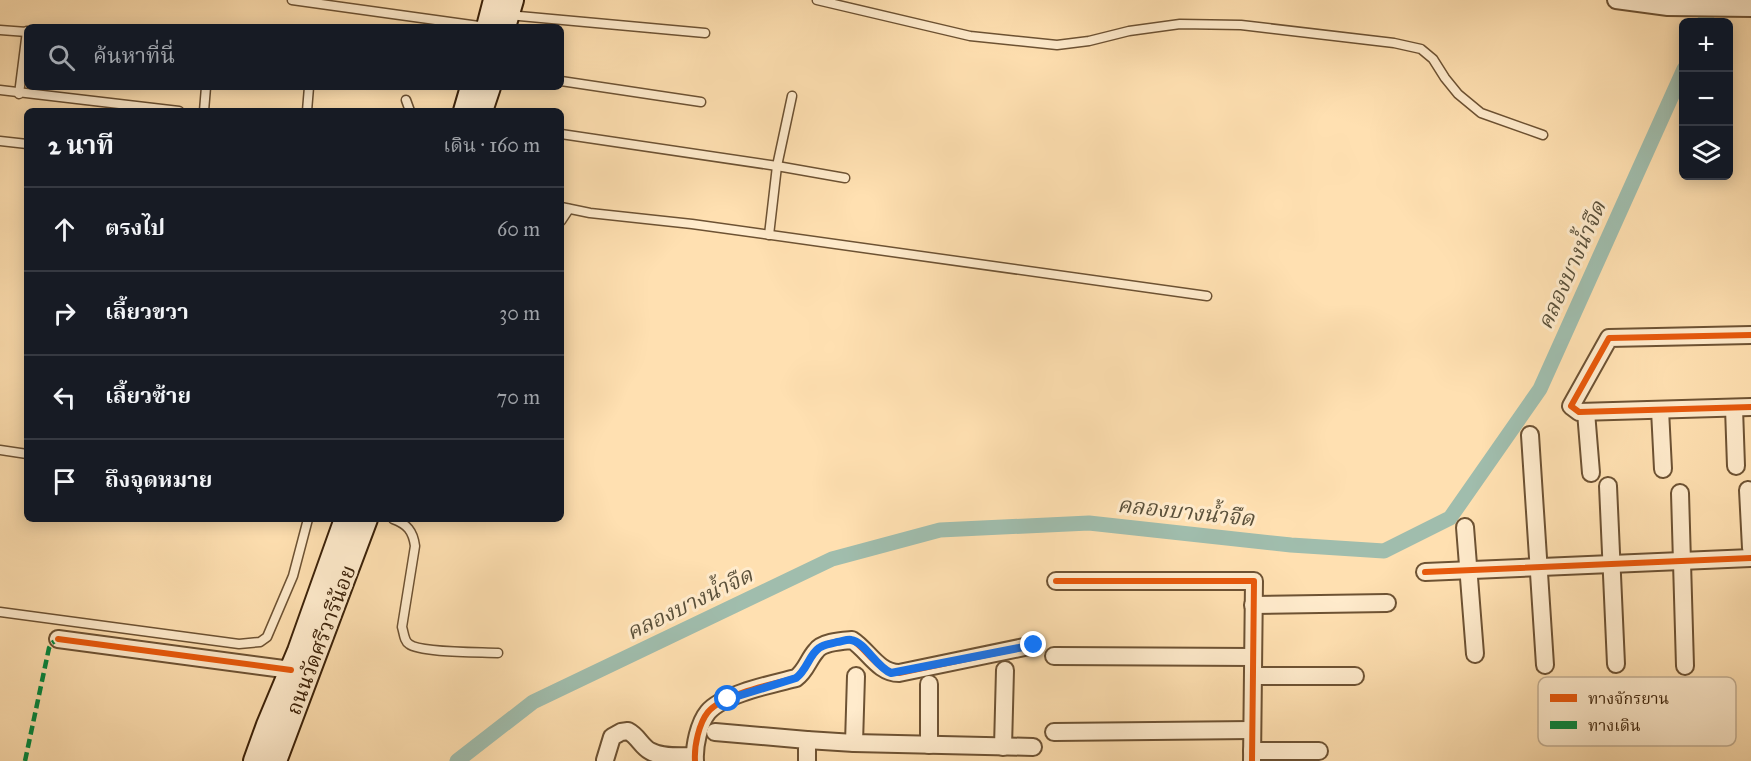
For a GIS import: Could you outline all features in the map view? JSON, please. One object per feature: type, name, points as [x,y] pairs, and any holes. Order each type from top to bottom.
[{"type":"main road","points":[[491,24],[505,11]]},
{"type":"main road","points":[[466,108],[471,90]]},
{"type":"main road","points":[[483,108],[488,90]]},
{"type":"main road","name":"ถนนวัดศรีวารีน้อย","points":[[274,761],[276,730],[291,670],[342,522]]},
{"type":"main road","name":"ถนนวัดศรีวารีน้อย","points":[[255,761],[276,730],[365,522]]},
{"type":"street","points":[[1616,0],[1668,7],[1751,8]]},
{"type":"street","points":[[1736,466],[1742,408],[1579,412],[1572,406],[1609,338],[1751,335]]},
{"type":"street","points":[[1660,410],[1663,469]]},
{"type":"street","points":[[1586,412],[1591,473]]},
{"type":"street","points":[[1530,435],[1545,665]]},
{"type":"street","points":[[1608,486],[1616,664]]},
{"type":"street","points":[[1748,490],[1751,548]]},
{"type":"street","points":[[1680,493],[1685,666]]},
{"type":"street","points":[[1465,527],[1474,654]]},
{"type":"street","points":[[1425,572],[1751,558]]},
{"type":"street","points":[[1056,581],[1254,581],[1252,756],[1319,751]]},
{"type":"street","points":[[1253,605],[1387,603]]},
{"type":"street","points":[[58,639],[291,670]]},
{"type":"street","points":[[605,760],[612,737],[628,731],[636,736],[649,751],[695,758],[699,731],[709,711],[728,699],[796,678],[821,646],[852,640],[885,670],[899,673],[1034,645]]},
{"type":"street","points":[[1054,656],[1253,657]]},
{"type":"street","points":[[1003,747],[1005,670]]},
{"type":"street","points":[[854,743],[856,676]]},
{"type":"street","points":[[1253,676],[1355,676]]},
{"type":"street","points":[[929,684],[929,745]]},
{"type":"street","points":[[1054,732],[1252,730]]},
{"type":"street","points":[[715,732],[854,743],[1033,747]]},
{"type":"street","points":[[807,740],[807,761]]},
{"type":"lane","points":[[292,0],[466,24]]},
{"type":"lane","points":[[817,0],[970,36],[1057,45],[1089,41],[1128,31],[1180,24],[1241,26],[1394,43],[1421,49],[1433,59],[1458,94],[1481,113],[1543,135]]},
{"type":"lane","points":[[505,11],[705,33]]},
{"type":"lane","points":[[0,30],[24,32]]},
{"type":"lane","points":[[19,94],[24,55]]},
{"type":"lane","points":[[564,81],[701,102]]},
{"type":"lane","points":[[0,90],[151,108]]},
{"type":"lane","points":[[204,108],[206,90]]},
{"type":"lane","points":[[307,108],[309,90]]},
{"type":"lane","points":[[769,235],[777,166],[792,96]]},
{"type":"lane","points":[[406,100],[409,108]]},
{"type":"lane","points":[[564,134],[845,178]]},
{"type":"lane","points":[[0,141],[24,144]]},
{"type":"lane","points":[[565,208],[1207,296]]},
{"type":"lane","points":[[0,450],[24,454]]},
{"type":"lane","points":[[0,612],[238,644],[260,642],[267,637],[274,623],[293,576],[307,522]]},
{"type":"lane","points":[[402,522],[413,534],[415,546],[402,627],[405,640],[410,646],[425,650],[498,653]]},
{"type":"waterway","name":"คลองบางน้ำจืด","points":[[1706,18],[1714,0]]},
{"type":"waterway","name":"คลองบางน้ำจืด","points":[[457,761],[533,702],[832,559],[940,530],[1089,523],[1291,545],[1384,551],[1450,518],[1540,389],[1683,72]]},
{"type":"marked path","points":[[25,761],[49,648],[58,639]]},
{"type":"cycle path","points":[[1751,335],[1609,338],[1571,406],[1579,412],[1751,407]]},
{"type":"cycle path","points":[[1425,572],[1751,558]]},
{"type":"cycle path","points":[[1056,581],[1254,581],[1252,761]]},
{"type":"cycle path","points":[[58,639],[291,670]]},
{"type":"cycle path","points":[[695,761],[696,742],[708,712],[736,695],[796,678],[816,651],[827,644],[852,640],[879,665],[899,673],[1034,645]]},
{"type":"route","points":[[728,699],[796,678],[821,646],[846,640],[859,644],[885,670],[891,673],[1034,645]]}]
